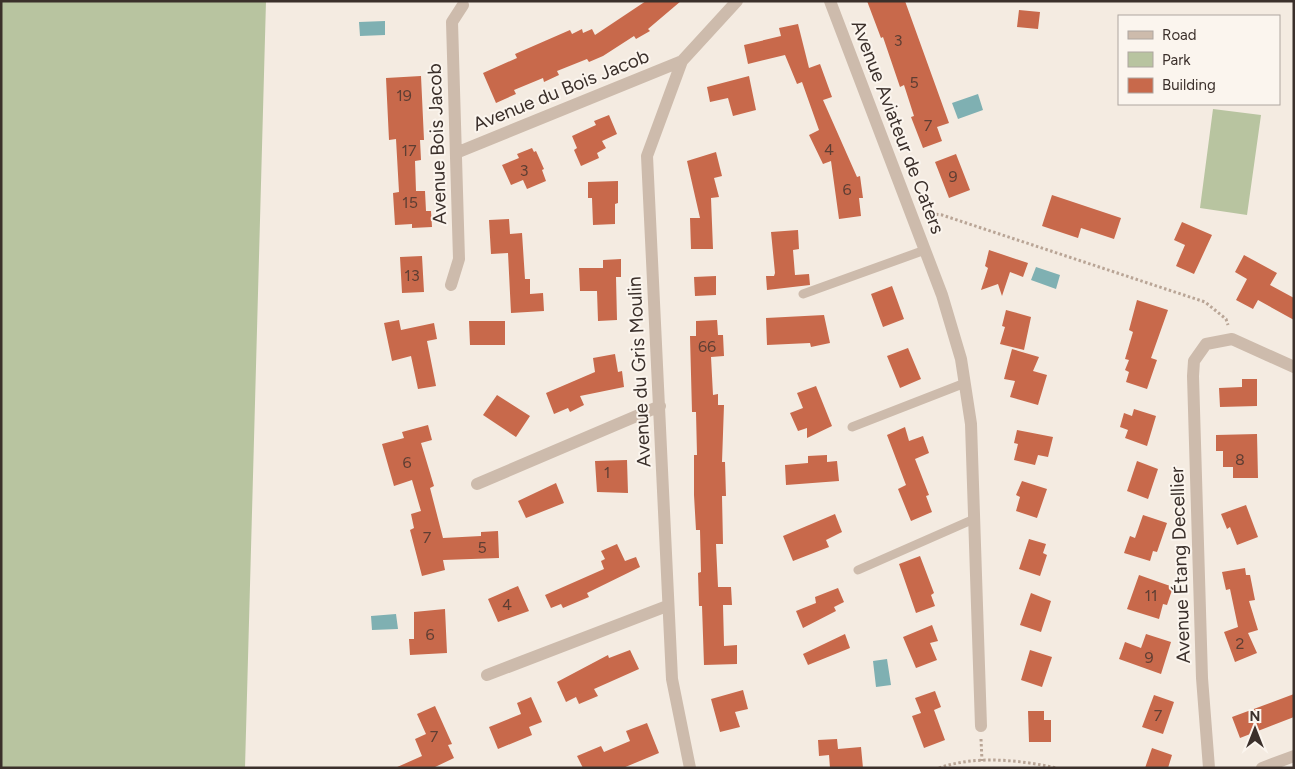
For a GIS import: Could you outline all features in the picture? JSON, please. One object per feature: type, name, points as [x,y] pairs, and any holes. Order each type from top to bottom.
[{"type":"street","name":"Avenue du Gris Moulin","points":[[690,768],[672,679],[647,156],[682,61],[737,1]]},
{"type":"street","name":"Avenue Aviateur de Caters","points":[[822,1],[836,17]]},
{"type":"street","name":"Avenue Aviateur de Caters","points":[[830,1],[925,250],[952,327],[965,383],[971,424],[980,726]]},
{"type":"street","name":"Avenue Bois Jacob","points":[[451,285],[459,258],[452,22],[463,5]]},
{"type":"street","name":"Avenue du Bois Jacob","points":[[456,153],[682,61]]},
{"type":"street","points":[[1232,339],[1294,367]]},
{"type":"street","name":"Avenue Étang Decellier","points":[[1209,768],[1202,668],[1192,376],[1194,361],[1206,344],[1232,339]]},
{"type":"street","points":[[477,484],[660,406]]},
{"type":"street","points":[[487,675],[668,606]]},
{"type":"street","points":[[1262,768],[1294,756]]},
{"type":"lane","name":"Avenue Aviateur de Caters","points":[[803,294],[925,250]]},
{"type":"lane","points":[[852,427],[965,383]]},
{"type":"lane","points":[[858,570],[974,519]]},
{"type":"path","points":[[910,211],[942,215],[1205,302],[1226,319],[1232,339]]},
{"type":"path","points":[[980,726],[982,761]]},
{"type":"path","points":[[939,768],[959,762],[1009,760],[1058,768]]},
{"type":"green space","points":[[1,1],[266,1],[245,768],[1,768]]},
{"type":"green space","points":[[1213,109],[1261,115],[1247,215],[1200,208]]},
{"type":"water","points":[[385,21],[385,35],[360,36],[359,22]]},
{"type":"water","points":[[978,94],[983,110],[958,119],[952,103]]},
{"type":"water","points":[[1036,267],[1060,275],[1056,289],[1031,280]]},
{"type":"water","points":[[396,614],[398,629],[372,630],[371,616]]},
{"type":"water","points":[[887,659],[891,685],[876,687],[873,661]]},
{"type":"building","points":[[646,1],[681,1],[648,29],[650,31],[636,39],[634,36],[603,56],[589,62],[587,59],[557,71],[559,75],[544,82],[543,78],[514,90],[516,94],[496,103],[483,73],[517,58],[515,54],[570,30],[572,34],[582,29],[583,33],[592,29],[595,35]]},
{"type":"building","points":[[867,1],[905,1],[949,123],[937,127],[942,141],[923,148],[911,117],[914,116],[904,85],[900,87],[883,37],[881,38]]},
{"type":"building","points":[[1019,10],[1040,12],[1038,29],[1017,27]]},
{"type":"building","points":[[798,24],[809,68],[820,64],[832,97],[823,100],[857,177],[860,176],[863,198],[859,198],[861,216],[839,219],[831,161],[823,164],[809,135],[819,130],[802,82],[797,84],[785,55],[748,64],[744,45],[781,36],[779,28]]},
{"type":"building","points":[[421,76],[424,140],[420,140],[421,160],[415,161],[416,191],[425,191],[426,211],[431,211],[432,227],[412,228],[412,224],[395,225],[393,193],[399,192],[396,139],[389,140],[386,78]]},
{"type":"building","points":[[749,76],[756,110],[733,116],[728,98],[710,102],[707,87]]},
{"type":"building","points":[[609,115],[617,134],[602,141],[606,148],[597,153],[599,158],[581,166],[574,150],[577,148],[572,136],[596,125],[594,121]]},
{"type":"building","points":[[532,148],[534,152],[536,151],[544,169],[542,170],[546,181],[527,189],[523,180],[511,185],[502,165],[519,158],[517,154]]},
{"type":"building","points":[[716,152],[722,176],[714,178],[719,197],[711,198],[713,249],[691,249],[690,218],[700,218],[687,161]]},
{"type":"building","points":[[956,154],[970,190],[949,198],[935,162]]},
{"type":"building","points":[[618,181],[618,203],[615,204],[615,224],[593,225],[592,198],[588,198],[588,182]]},
{"type":"building","points":[[1052,195],[1121,218],[1114,239],[1081,228],[1078,238],[1042,226]]},
{"type":"building","points":[[509,219],[510,234],[522,233],[525,279],[530,279],[530,294],[543,293],[544,311],[511,313],[508,253],[491,254],[489,220]]},
{"type":"building","points":[[1182,222],[1212,235],[1194,274],[1176,266],[1185,245],[1174,240]]},
{"type":"building","points":[[798,230],[799,249],[793,250],[795,275],[809,274],[810,285],[767,290],[766,276],[774,276],[775,273],[771,232]]},
{"type":"building","points":[[989,250],[1028,263],[1023,277],[1010,272],[1002,296],[998,284],[981,290],[988,268],[985,266]]},
{"type":"building","points":[[1244,255],[1277,273],[1270,285],[1294,298],[1294,320],[1258,300],[1253,309],[1236,300],[1247,279],[1235,272]]},
{"type":"building","points":[[422,256],[424,292],[402,293],[400,257]]},
{"type":"building","points":[[621,259],[621,277],[616,277],[617,320],[598,321],[597,291],[580,291],[579,268],[603,268],[603,260]]},
{"type":"building","points":[[716,276],[716,295],[695,296],[694,277]]},
{"type":"building","points":[[892,286],[904,319],[883,327],[871,294]]},
{"type":"building","points":[[1137,300],[1168,310],[1151,358],[1157,360],[1147,389],[1126,382],[1129,372],[1125,370],[1129,360],[1125,359],[1133,332],[1129,330]]},
{"type":"building","points":[[1006,310],[1031,317],[1024,350],[1000,344],[1005,327],[1002,326]]},
{"type":"building","points":[[824,315],[830,343],[811,347],[810,343],[767,345],[766,318]]},
{"type":"building","points":[[399,320],[401,330],[434,323],[437,339],[427,341],[436,386],[418,389],[411,356],[392,361],[384,323]]},
{"type":"building","points":[[717,320],[718,335],[723,335],[724,356],[711,357],[713,395],[718,394],[718,405],[724,405],[722,462],[725,462],[726,496],[722,496],[723,544],[716,544],[718,587],[731,587],[732,605],[723,605],[724,646],[737,645],[737,664],[704,665],[702,606],[699,606],[698,573],[701,572],[700,530],[696,530],[694,495],[694,455],[697,455],[696,412],[692,412],[690,336],[696,336],[696,321]]},
{"type":"building","points":[[469,321],[505,321],[505,345],[470,345]]},
{"type":"building","points":[[908,348],[921,379],[900,388],[887,356]]},
{"type":"building","points":[[1012,349],[1039,357],[1033,371],[1047,375],[1038,405],[1010,397],[1015,381],[1004,379]]},
{"type":"building","points":[[615,354],[618,372],[622,371],[624,387],[580,396],[584,405],[570,412],[568,408],[554,414],[546,393],[595,372],[593,358]]},
{"type":"building","points":[[1242,379],[1257,379],[1257,406],[1220,407],[1219,388],[1242,387]]},
{"type":"building","points":[[816,386],[832,426],[807,438],[807,428],[798,431],[790,413],[803,408],[797,393]]},
{"type":"building","points":[[497,395],[530,416],[516,437],[483,415]]},
{"type":"building","points":[[1134,409],[1156,416],[1147,446],[1125,438],[1128,430],[1120,427],[1124,413],[1132,416]]},
{"type":"building","points":[[428,425],[432,440],[421,443],[434,486],[430,488],[443,538],[481,536],[481,532],[498,531],[499,558],[443,560],[445,570],[422,576],[410,530],[414,528],[411,514],[421,511],[412,480],[394,486],[382,444],[404,438],[402,432]]},
{"type":"building","points":[[905,427],[909,441],[923,436],[929,453],[915,459],[929,495],[926,496],[932,512],[911,521],[898,489],[906,485],[887,435]]},
{"type":"building","points":[[1017,430],[1053,437],[1048,457],[1038,455],[1035,465],[1014,460],[1018,444],[1014,443]]},
{"type":"building","points":[[1257,434],[1258,478],[1233,478],[1233,467],[1223,467],[1223,451],[1216,451],[1216,435]]},
{"type":"building","points":[[827,455],[827,462],[837,461],[839,481],[786,485],[785,465],[808,463],[808,456]]},
{"type":"building","points":[[627,460],[628,493],[597,492],[595,461]]},
{"type":"building","points":[[1137,461],[1158,469],[1148,499],[1127,491]]},
{"type":"building","points":[[1022,481],[1047,489],[1037,518],[1016,511],[1020,497],[1016,495]]},
{"type":"building","points":[[556,483],[564,503],[526,518],[518,501]]},
{"type":"building","points":[[1246,505],[1258,537],[1237,545],[1230,527],[1227,529],[1221,514]]},
{"type":"building","points":[[835,514],[842,532],[826,540],[829,547],[793,561],[783,536]]},
{"type":"building","points":[[1143,515],[1167,523],[1157,552],[1153,551],[1150,561],[1124,553],[1130,536],[1135,538]]},
{"type":"building","points":[[1029,539],[1046,544],[1043,553],[1047,555],[1040,576],[1019,569]]},
{"type":"building","points":[[617,544],[625,561],[636,557],[640,567],[587,593],[589,597],[563,608],[561,604],[551,608],[545,595],[604,569],[601,561],[605,559],[601,551]]},
{"type":"building","points":[[920,556],[934,593],[931,595],[935,606],[916,613],[899,564]]},
{"type":"building","points":[[1245,568],[1246,575],[1250,575],[1255,600],[1249,601],[1258,630],[1248,633],[1257,653],[1235,662],[1224,632],[1238,627],[1230,589],[1226,590],[1222,572]]},
{"type":"building","points":[[1139,575],[1173,587],[1167,605],[1163,604],[1159,619],[1127,609]]},
{"type":"building","points":[[518,586],[529,611],[498,622],[488,599]]},
{"type":"building","points":[[838,588],[844,602],[834,607],[836,611],[803,628],[796,611],[816,603],[815,597]]},
{"type":"building","points":[[1031,593],[1051,601],[1041,632],[1020,625]]},
{"type":"building","points":[[445,609],[447,653],[410,655],[409,639],[414,639],[414,612]]},
{"type":"building","points":[[932,625],[938,641],[930,643],[937,660],[916,668],[903,637]]},
{"type":"building","points":[[845,634],[850,648],[808,665],[803,654]]},
{"type":"building","points":[[1146,634],[1171,642],[1161,674],[1119,659],[1125,642],[1141,648]]},
{"type":"building","points":[[630,650],[639,669],[594,689],[598,696],[579,704],[576,697],[566,702],[557,682],[608,655],[609,658]]},
{"type":"building","points":[[1030,650],[1052,657],[1042,687],[1021,680]]},
{"type":"building","points":[[743,690],[748,709],[735,712],[740,727],[720,732],[711,699]]},
{"type":"building","points":[[935,691],[941,707],[934,710],[945,740],[924,748],[912,716],[921,713],[915,698]]},
{"type":"building","points":[[1294,694],[1294,717],[1240,738],[1232,717]]},
{"type":"building","points":[[1154,695],[1174,702],[1163,734],[1142,727]]},
{"type":"building","points":[[531,697],[542,722],[529,727],[532,735],[498,749],[489,727],[521,714],[517,703]]},
{"type":"building","points":[[435,706],[452,744],[448,745],[454,758],[433,768],[395,768],[422,756],[415,739],[426,734],[417,714]]},
{"type":"building","points":[[1028,711],[1044,711],[1044,720],[1051,720],[1051,742],[1029,742]]},
{"type":"building","points":[[647,723],[659,753],[623,768],[583,768],[577,756],[601,746],[604,752],[630,741],[626,731]]},
{"type":"building","points":[[837,739],[838,749],[861,747],[863,768],[830,768],[829,755],[819,756],[818,740]]},
{"type":"building","points":[[1152,748],[1172,755],[1168,768],[1145,768]]}]
